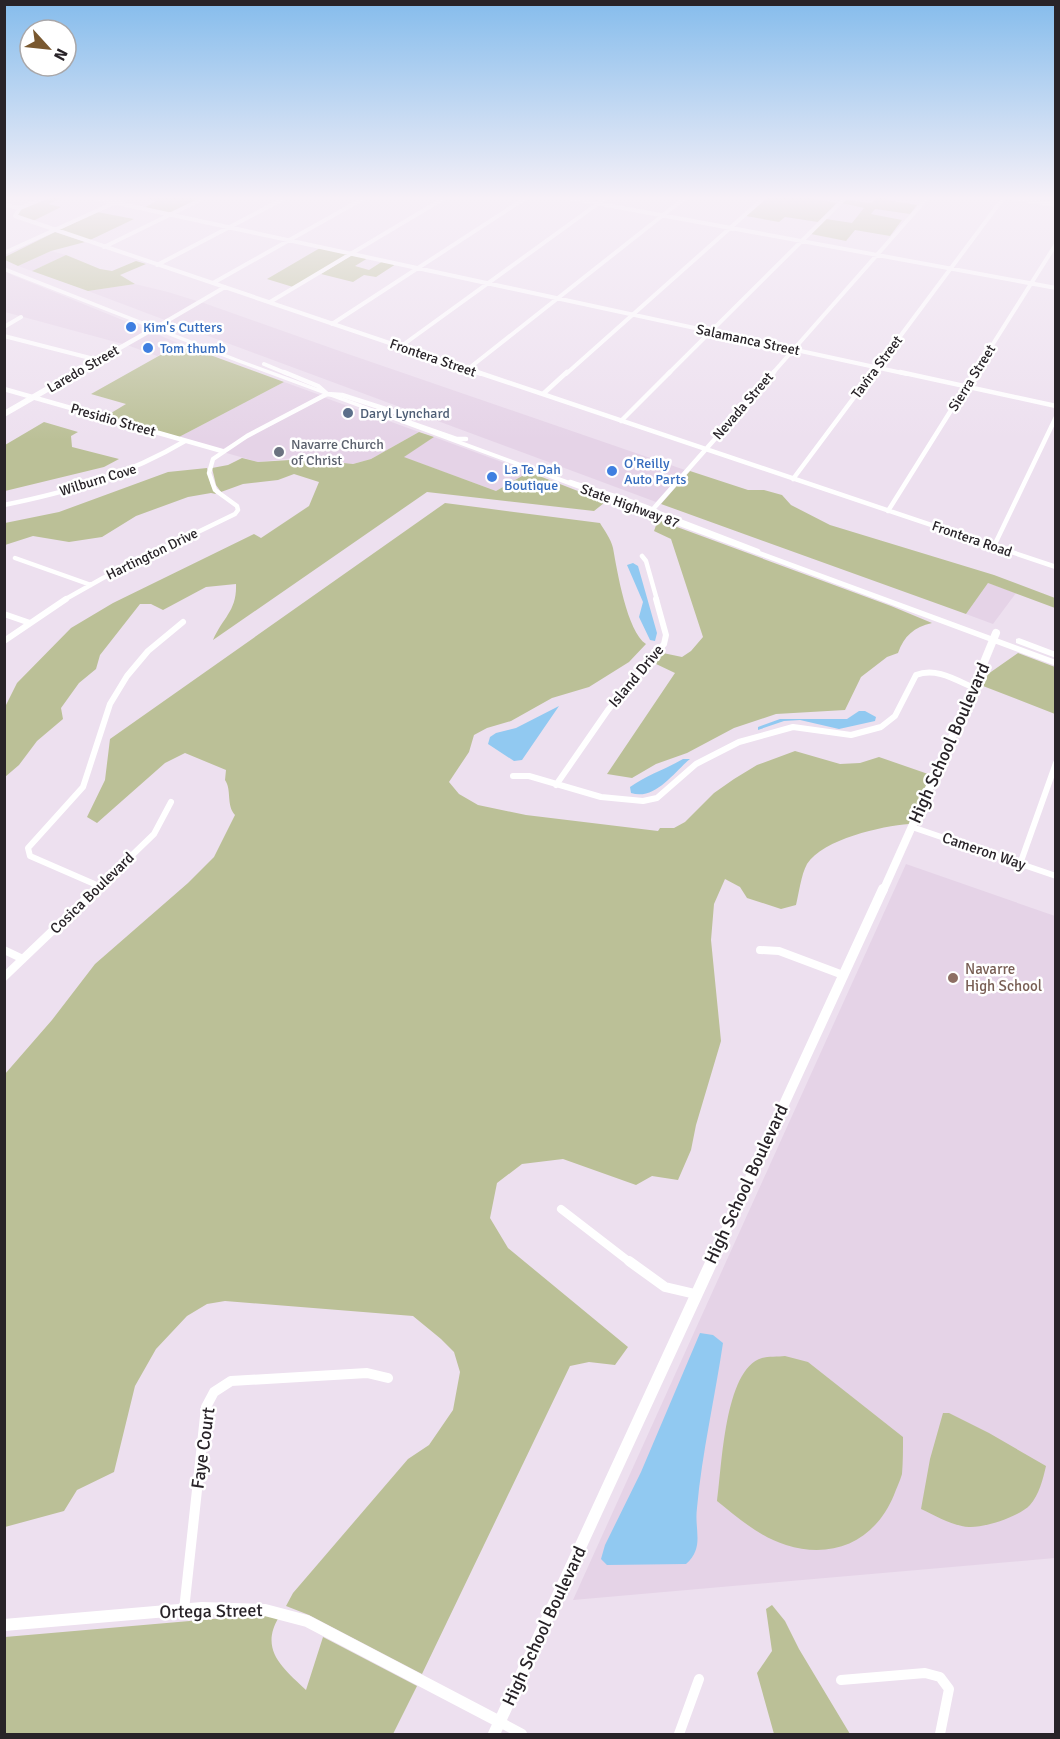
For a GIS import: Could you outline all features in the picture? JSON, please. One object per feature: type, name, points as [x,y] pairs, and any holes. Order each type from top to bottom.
[{"type":"highway","name":"State Highway 87","points":[[29,278],[157,326],[327,394],[766,556],[994,636],[1056,663]]},
{"type":"highway","points":[[39,278],[157,326],[654,508],[994,636],[1056,655]]},
{"type":"street","name":"Frontera Street","points":[[198,278],[888,511]]},
{"type":"street","points":[[213,283],[222,278]]},
{"type":"street","points":[[270,302],[310,278]]},
{"type":"street","points":[[332,324],[402,278]]},
{"type":"street","name":"Salamanca Street","points":[[463,278],[1056,406]]},
{"type":"street","points":[[400,346],[492,278]]},
{"type":"street","points":[[468,369],[582,278]]},
{"type":"street","points":[[543,394],[673,278]]},
{"type":"street","points":[[621,421],[763,278]]},
{"type":"street","name":"Nevada Street","points":[[654,508],[856,278]]},
{"type":"street","name":"Tavira Street","points":[[793,479],[945,278]]},
{"type":"street","points":[[1000,278],[1056,288]]},
{"type":"street","name":"Sierra Street","points":[[888,511],[1035,278]]},
{"type":"street","name":"Laredo Street","points":[[4,414],[225,287]]},
{"type":"street","points":[[4,327],[21,317]]},
{"type":"street","points":[[4,336],[98,360]]},
{"type":"street","points":[[264,364],[318,386],[327,394]]},
{"type":"street","name":"Presidio Street","points":[[4,389],[222,451]]},
{"type":"street","points":[[222,451],[327,394],[342,395],[398,414]]},
{"type":"street","points":[[389,416],[457,439],[466,439]]},
{"type":"street","points":[[994,546],[1056,417]]},
{"type":"street","name":"Wilburn Cove","points":[[4,506],[115,477],[148,463],[185,441]]},
{"type":"street","name":"Hartington Drive","points":[[4,642],[30,623],[124,566],[235,514],[238,510],[237,506],[215,490],[209,473],[211,462],[222,451]]},
{"type":"street","points":[[558,479],[631,503],[654,508],[659,513],[747,546],[766,556]]},
{"type":"street","name":"Frontera Road","points":[[888,511],[1056,567]]},
{"type":"street","name":"Island Drive","points":[[556,785],[615,701],[664,644],[666,635],[642,556]]},
{"type":"street","points":[[15,558],[91,585]]},
{"type":"street","points":[[4,614],[30,623]]},
{"type":"street","points":[[99,886],[30,856],[28,848],[83,787],[102,724],[117,690],[148,651],[183,622]]},
{"type":"street","name":"High School Boulevard","points":[[497,1728],[912,827],[974,688],[994,636]]},
{"type":"street","points":[[513,776],[529,776],[601,797],[643,801],[664,794],[696,764],[739,742],[793,727],[851,735],[881,727],[895,716],[916,675],[921,672],[932,672],[974,688]]},
{"type":"street","points":[[1020,864],[1056,763]]},
{"type":"street","name":"Cosica Boulevard","points":[[4,977],[154,834],[171,802]]},
{"type":"street","name":"Cameron Way","points":[[912,827],[1056,876]]},
{"type":"street","points":[[4,950],[23,959]]},
{"type":"street","points":[[760,950],[779,951],[843,975]]},
{"type":"street","points":[[561,1209],[657,1283],[696,1294]]},
{"type":"street","name":"Faye Court","points":[[184,1610],[206,1407],[214,1392],[231,1381],[367,1373],[388,1378]]},
{"type":"street","name":"Ortega Street","points":[[4,1625],[184,1610],[244,1607],[282,1611],[307,1621],[497,1728]]},
{"type":"street","points":[[841,1680],[925,1673],[940,1677],[949,1689],[940,1734]]},
{"type":"street","points":[[679,1734],[699,1679]]},
{"type":"street","points":[[497,1728],[522,1734]]},
{"type":"shaded area","points":[[5,278],[20,278],[147,330],[123,344],[5,312]]},
{"type":"shaded area","points":[[135,284],[197,301],[165,320],[88,291]]},
{"type":"shaded area","points":[[201,302],[685,470],[656,502],[168,321]]},
{"type":"shaded area","points":[[150,331],[180,344],[157,356],[127,345]]},
{"type":"shaded area","points":[[284,382],[320,395],[221,450],[179,437]]},
{"type":"shaded area","points":[[323,397],[419,432],[371,459],[353,464],[293,458],[258,462],[223,452]]},
{"type":"shaded area","points":[[434,437],[529,472],[496,491],[403,457]]},
{"type":"shaded area","points":[[988,583],[1016,593],[993,624],[966,614]]},
{"type":"shaded area","points":[[906,864],[1055,916],[1055,1558],[573,1600]]},
{"type":"green space","points":[[52,278],[125,278],[135,284],[88,291]]},
{"type":"green space","points":[[268,278],[308,278],[293,287]]},
{"type":"green space","points":[[338,278],[359,278],[353,282]]},
{"type":"green space","points":[[180,344],[284,382],[179,437],[106,416],[126,404],[91,394]]},
{"type":"green space","points":[[44,422],[78,432],[71,436],[72,447],[119,459],[104,467],[5,491],[5,445]]},
{"type":"green space","points":[[419,432],[434,437],[404,457],[496,491],[529,472],[604,503],[594,511],[427,492],[213,640],[232,608],[236,584],[206,587],[163,610],[151,604],[140,604],[100,655],[96,669],[79,683],[61,708],[63,719],[37,741],[19,765],[5,777],[5,707],[17,683],[71,628],[113,603],[254,534],[261,538],[309,506],[319,482],[294,474],[278,480],[243,484],[221,492],[216,485],[212,468],[228,465],[242,458],[258,462],[306,459],[353,464],[371,459]]},
{"type":"green space","points":[[207,468],[216,494],[188,497],[136,516],[102,537],[69,542],[33,536],[5,545],[5,523],[59,512],[168,472]]},
{"type":"green space","points":[[690,471],[748,490],[764,490],[782,495],[791,505],[830,525],[994,575],[1055,598],[1055,608],[988,583],[966,614],[661,504]]},
{"type":"green space","points":[[445,503],[600,523],[612,545],[628,614],[639,637],[646,644],[629,662],[589,687],[552,698],[511,721],[487,728],[474,735],[469,752],[449,782],[459,794],[478,805],[526,815],[658,831],[660,828],[674,828],[685,822],[714,793],[757,765],[795,751],[840,764],[860,763],[879,757],[931,775],[909,824],[854,835],[826,847],[815,855],[805,868],[796,905],[781,909],[747,898],[740,887],[725,879],[714,904],[711,940],[721,1041],[696,1125],[691,1150],[678,1180],[652,1176],[636,1185],[563,1159],[522,1164],[497,1183],[490,1218],[508,1248],[628,1347],[615,1365],[589,1362],[570,1366],[422,1674],[309,1615],[286,1606],[293,1593],[408,1459],[429,1445],[453,1410],[460,1372],[454,1352],[413,1316],[225,1301],[207,1304],[187,1316],[156,1349],[135,1386],[114,1472],[77,1490],[64,1511],[5,1527],[5,1074],[52,1020],[95,964],[188,883],[214,857],[235,815],[225,780],[226,770],[185,753],[165,763],[97,823],[87,817],[105,780],[110,739]]},
{"type":"green space","points":[[658,520],[932,623],[915,630],[903,642],[898,653],[887,657],[861,677],[845,710],[776,714],[734,728],[687,753],[656,764],[632,778],[607,774],[675,673],[654,663],[663,653],[682,657],[691,651],[703,637],[671,539],[654,531]]},
{"type":"green space","points":[[1018,653],[1055,667],[1055,714],[983,686],[988,674]]},
{"type":"green space","points":[[785,1356],[808,1362],[903,1437],[902,1474],[886,1511],[864,1535],[836,1548],[803,1549],[776,1542],[717,1501],[727,1421],[732,1399],[740,1380],[749,1366],[762,1358]]},
{"type":"green space","points":[[943,1413],[949,1413],[989,1433],[1046,1466],[1038,1492],[1030,1505],[1010,1517],[976,1527],[957,1525],[921,1509],[930,1459]]},
{"type":"green space","points":[[772,1605],[785,1621],[799,1649],[850,1734],[774,1734],[757,1673],[772,1651],[766,1609]]},
{"type":"green space","points":[[259,1615],[279,1617],[273,1629],[272,1639],[276,1658],[306,1690],[323,1637],[417,1686],[393,1734],[5,1734],[5,1637]]},
{"type":"water","points":[[633,563],[638,566],[657,633],[655,641],[650,640],[639,617],[643,602],[627,565]]},
{"type":"water","points":[[559,706],[522,760],[514,761],[488,744],[490,737],[496,733],[516,728]]},
{"type":"water","points":[[859,711],[865,711],[876,717],[875,721],[839,729],[800,720],[784,721],[758,730],[758,727],[780,719],[847,719]]},
{"type":"water","points":[[683,759],[690,759],[664,784],[648,793],[631,793],[630,787],[636,783]]},
{"type":"water","points":[[700,1333],[713,1335],[723,1343],[699,1487],[696,1516],[698,1538],[695,1551],[686,1564],[607,1565],[601,1559],[605,1545],[641,1472]]},
{"type":"place","name":"Kim's Cutters","points":[[131,327]]},
{"type":"place","name":"Tom thumb","points":[[148,348]]},
{"type":"place","name":"Daryl Lynchard","points":[[348,413]]},
{"type":"place","name":"Navarre Church of Christ","points":[[279,452]]},
{"type":"place","name":"O'Reilly Auto Parts","points":[[612,471]]},
{"type":"place","name":"La Te Dah Boutique","points":[[492,477]]},
{"type":"place","name":"Navarre High School","points":[[953,978]]}]
